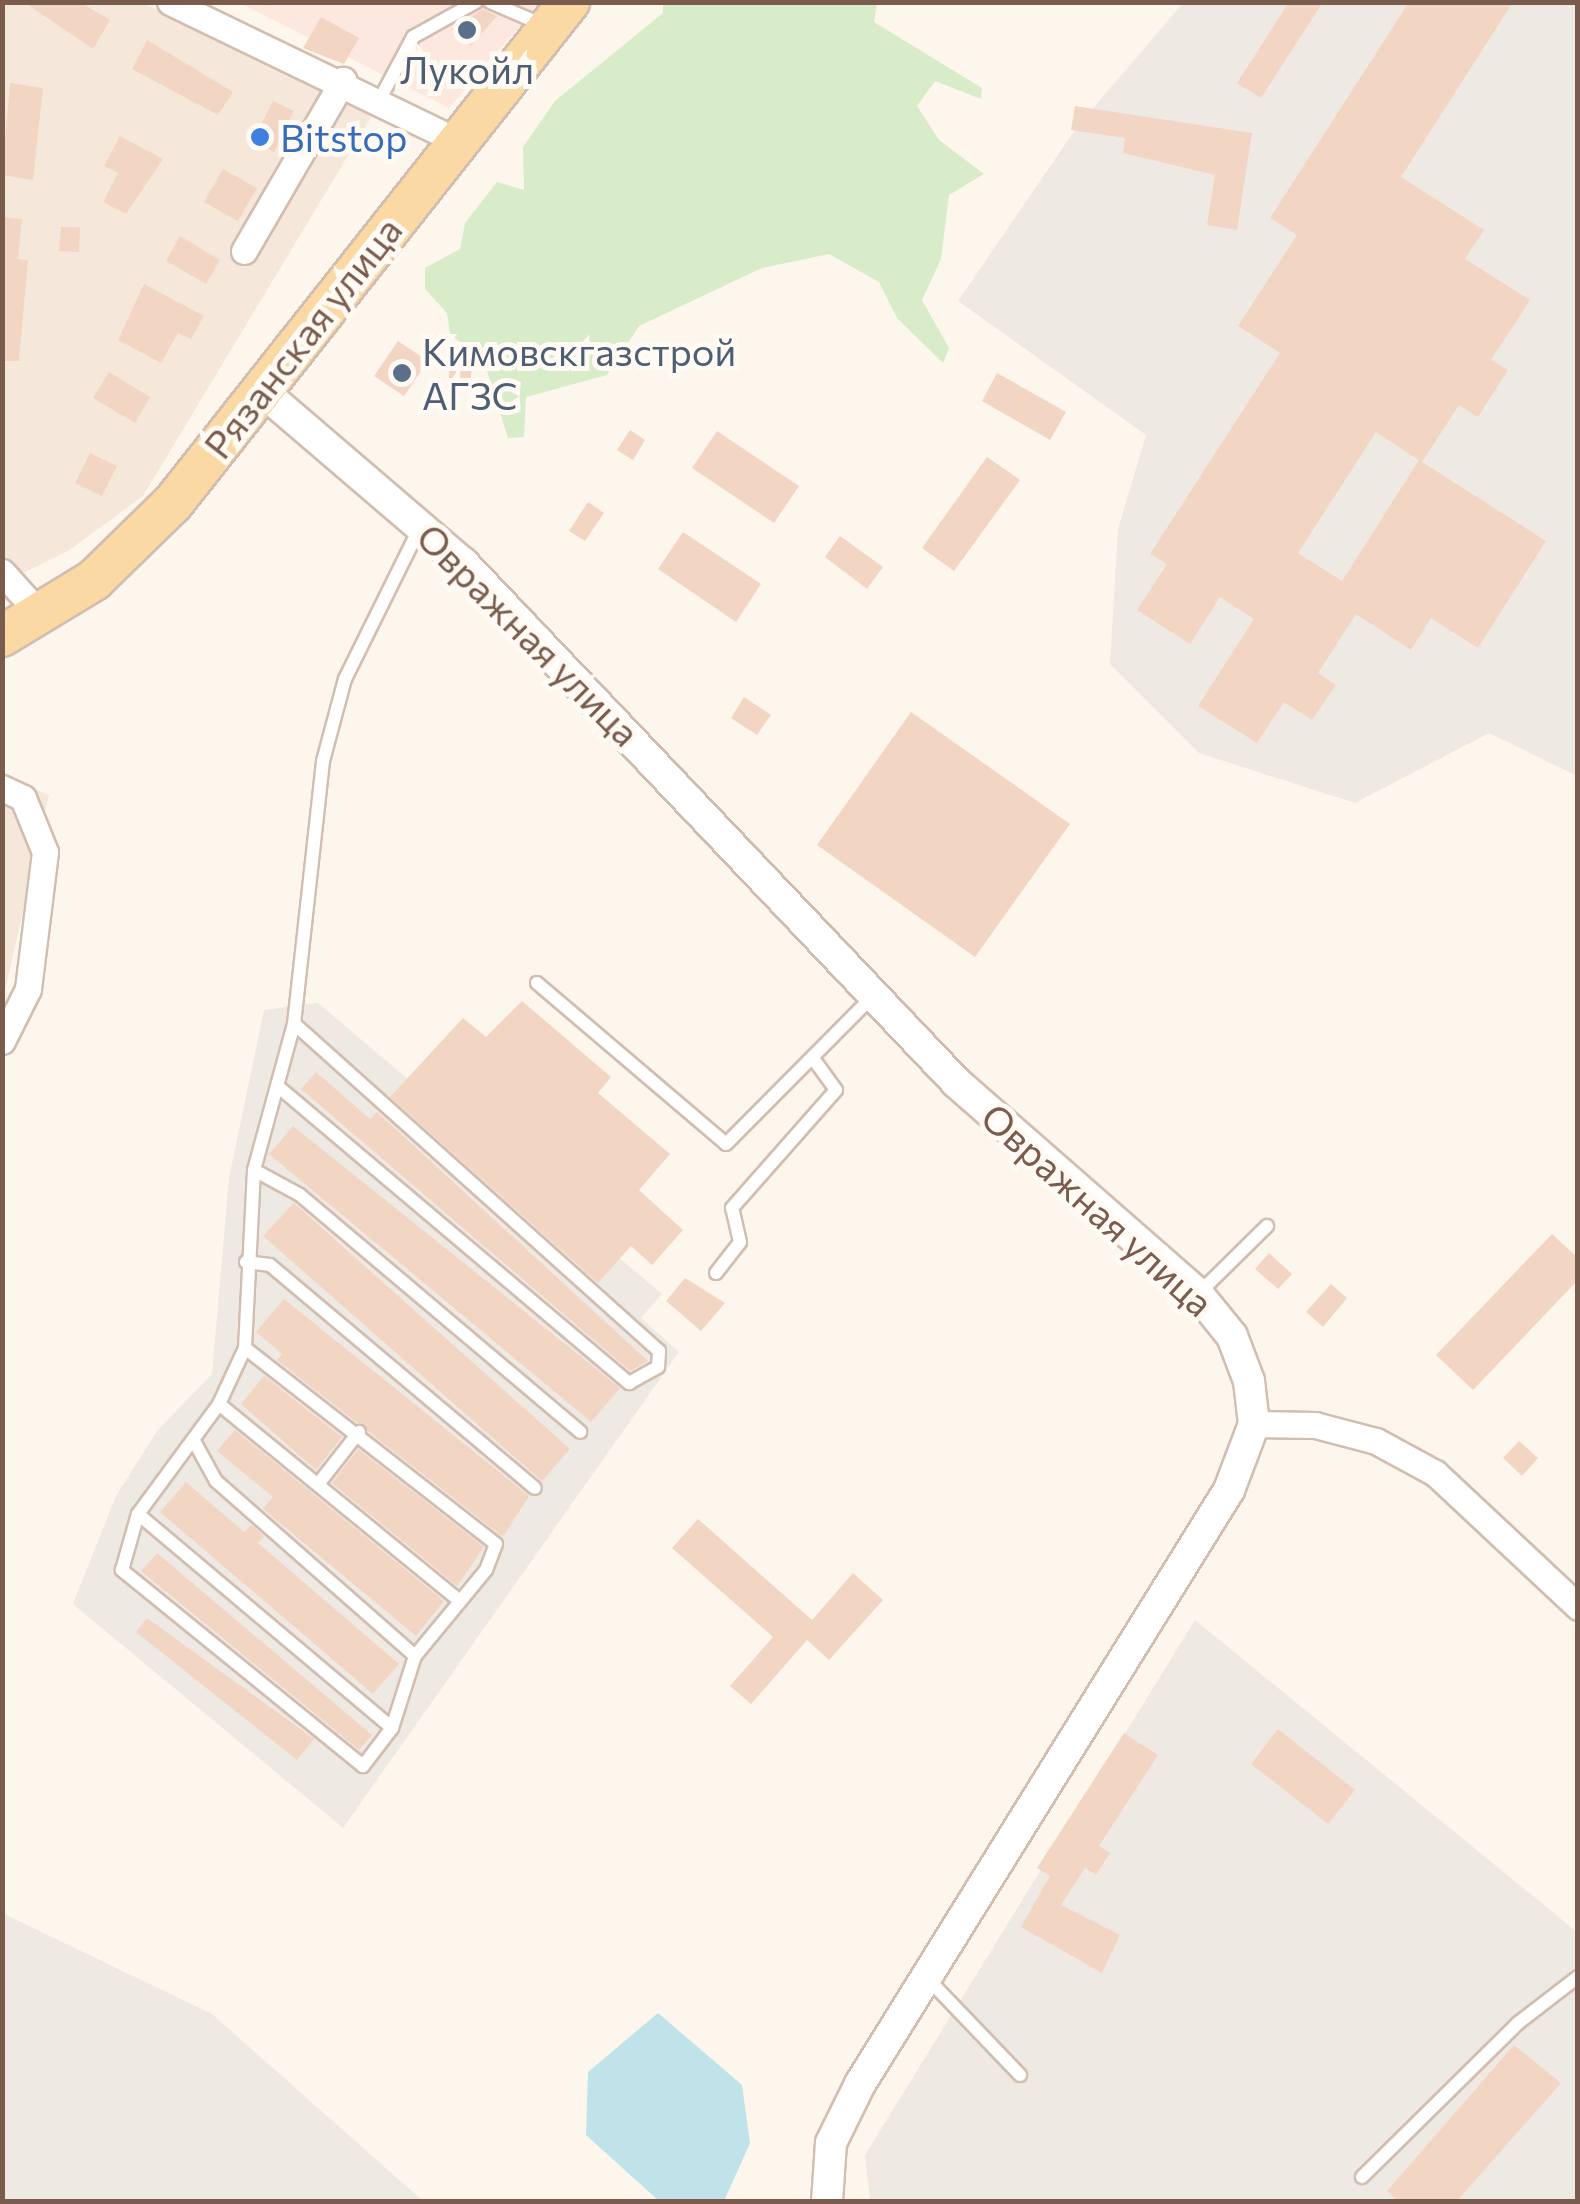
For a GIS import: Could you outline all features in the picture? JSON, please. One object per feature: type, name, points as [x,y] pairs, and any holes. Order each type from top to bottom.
[{"type":"main road","name":"Рязанская улица","points":[[2,636],[40,614],[136,543],[262,391],[455,140],[559,15]]},
{"type":"street","points":[[170,2],[381,97],[455,140]]},
{"type":"street","points":[[244,250],[343,80]]},
{"type":"street","name":"Овражная улица","points":[[262,391],[422,525],[633,736],[872,997],[1198,1294],[1232,1336],[1254,1424]]},
{"type":"street","points":[[2,572],[40,614]]},
{"type":"street","points":[[2,1040],[28,989],[45,852],[13,793]]},
{"type":"street","points":[[827,2202],[832,2143],[927,1978],[1219,1506],[1254,1424],[1316,1425],[1376,1441],[1435,1473],[1578,1607]]},
{"type":"lane","points":[[381,97],[414,37],[476,2]]},
{"type":"lane","points":[[490,2],[559,15]]},
{"type":"lane","points":[[245,1348],[359,1432],[496,1544],[460,1601],[416,1656],[392,1728],[363,1766],[122,1570],[138,1514],[173,1456],[194,1441],[218,1404],[245,1348],[246,1262],[254,1170],[281,1089],[294,1024],[323,761],[345,679],[422,525]]},
{"type":"lane","points":[[538,983],[726,1144],[814,1060],[872,997]]},
{"type":"lane","points":[[281,1089],[628,1383],[658,1367],[659,1351],[294,1024]]},
{"type":"lane","points":[[716,1274],[740,1242],[732,1208],[836,1090],[814,1060]]},
{"type":"lane","points":[[254,1170],[300,1195],[580,1432]]},
{"type":"lane","points":[[1198,1294],[1267,1226]]},
{"type":"lane","points":[[246,1262],[270,1265],[535,1488]]},
{"type":"lane","points":[[218,1404],[460,1601]]},
{"type":"lane","points":[[319,1483],[359,1432]]},
{"type":"lane","points":[[194,1441],[216,1481],[416,1656]]},
{"type":"lane","points":[[138,1514],[392,1728]]},
{"type":"lane","points":[[1362,2178],[1518,2023],[1578,1977]]},
{"type":"lane","points":[[927,1978],[1020,2075]]},
{"type":"shaded area","points":[[3,3],[143,3],[373,114],[143,496],[68,551],[3,583]]},
{"type":"shaded area","points":[[239,3],[540,3],[449,108]]},
{"type":"shaded area","points":[[1183,3],[1577,3],[1577,776],[1489,733],[1355,803],[1199,753],[1110,664],[1118,529],[1146,435],[958,301],[1077,127]]},
{"type":"shaded area","points":[[3,776],[49,795],[3,1000]]},
{"type":"shaded area","points":[[318,1003],[662,1294],[641,1318],[679,1352],[343,1828],[73,1604],[116,1496],[157,1431],[212,1374],[229,1178],[264,1010]]},
{"type":"shaded area","points":[[1195,1620],[1577,1932],[1577,2201],[870,2201],[865,2155]]},
{"type":"shaded area","points":[[2,1913],[212,2014],[423,2201],[3,2201]]},
{"type":"green space","points":[[663,3],[877,3],[874,22],[982,88],[981,99],[935,81],[917,106],[939,140],[984,174],[949,195],[941,259],[922,300],[949,348],[943,363],[897,318],[879,282],[829,254],[762,268],[639,326],[607,375],[526,397],[524,437],[508,438],[484,361],[450,334],[447,313],[425,289],[425,268],[460,249],[465,223],[497,182],[524,190],[523,147],[555,101],[663,13]]},
{"type":"water","points":[[658,2013],[742,2085],[750,2143],[724,2201],[659,2201],[586,2135],[588,2072]]},
{"type":"building","points":[[24,2],[80,2],[110,20],[93,49]]},
{"type":"building","points":[[1289,2],[1323,2],[1261,98],[1237,83]]},
{"type":"building","points":[[1409,2],[1513,2],[1401,177],[1484,230],[1465,259],[1530,300],[1491,360],[1508,370],[1478,417],[1459,405],[1422,462],[1546,541],[1478,648],[1431,618],[1411,650],[1356,614],[1318,673],[1336,685],[1312,720],[1284,702],[1257,743],[1198,706],[1254,619],[1220,597],[1190,644],[1137,610],[1167,564],[1150,554],[1280,353],[1238,326],[1297,235],[1270,218]],"holes":[[[1376,432],[1419,460],[1342,581],[1298,553]]]},
{"type":"building","points":[[483,9],[497,16],[471,46],[451,29]]},
{"type":"building","points":[[321,17],[359,38],[344,64],[303,48]]},
{"type":"building","points":[[147,40],[233,92],[218,115],[132,69]]},
{"type":"building","points":[[10,83],[43,88],[33,180],[2,175]]},
{"type":"building","points":[[273,101],[294,111],[274,152],[252,142]]},
{"type":"building","points":[[1075,106],[1252,133],[1237,230],[1207,225],[1215,175],[1123,153],[1125,138],[1071,130]]},
{"type":"building","points":[[120,136],[163,159],[126,214],[103,202],[118,173],[104,166]]},
{"type":"building","points":[[223,169],[257,188],[238,221],[204,202]]},
{"type":"building","points":[[2,217],[22,219],[18,259],[28,260],[19,361],[2,361]]},
{"type":"building","points":[[61,227],[80,227],[79,252],[59,251]]},
{"type":"building","points":[[180,236],[220,260],[206,284],[166,261]]},
{"type":"building","points":[[144,284],[204,316],[191,339],[178,333],[161,363],[118,340]]},
{"type":"building","points":[[398,341],[428,361],[404,396],[374,376]]},
{"type":"building","points":[[450,354],[472,355],[471,379],[449,378]]},
{"type":"building","points":[[109,372],[150,397],[135,423],[93,398]]},
{"type":"building","points":[[997,373],[1066,412],[1050,440],[982,401]]},
{"type":"building","points":[[630,430],[645,440],[633,460],[617,450]]},
{"type":"building","points":[[717,431],[799,486],[774,523],[692,468]]},
{"type":"building","points":[[90,453],[117,466],[102,496],[75,483]]},
{"type":"building","points":[[987,457],[1020,480],[954,571],[922,548]]},
{"type":"building","points":[[588,502],[604,513],[585,541],[569,531]]},
{"type":"building","points":[[683,532],[761,584],[736,622],[658,569]]},
{"type":"building","points":[[840,536],[883,567],[867,589],[825,557]]},
{"type":"building","points":[[744,697],[771,715],[757,735],[731,718]]},
{"type":"building","points":[[911,712],[1070,824],[975,957],[817,845]]},
{"type":"building","points":[[522,1001],[611,1077],[598,1093],[670,1154],[639,1190],[683,1230],[652,1265],[631,1246],[598,1283],[390,1097],[463,1018],[486,1037]]},
{"type":"building","points":[[316,1072],[370,1119],[377,1112],[648,1361],[630,1371],[301,1089]]},
{"type":"building","points":[[293,1126],[620,1388],[591,1422],[269,1154]]},
{"type":"building","points":[[294,1203],[570,1449],[542,1481],[263,1236]]},
{"type":"building","points":[[1552,1234],[1578,1258],[1578,1280],[1473,1390],[1436,1355]]},
{"type":"building","points":[[1269,1253],[1292,1274],[1278,1289],[1255,1269]]},
{"type":"building","points":[[685,1278],[725,1303],[701,1331],[666,1301]]},
{"type":"building","points":[[1331,1284],[1347,1298],[1323,1327],[1306,1312]]},
{"type":"building","points":[[284,1299],[529,1496],[503,1537],[277,1360],[282,1354],[256,1332]]},
{"type":"building","points":[[264,1376],[342,1437],[316,1470],[241,1404]]},
{"type":"building","points":[[235,1430],[444,1601],[416,1636],[263,1509],[273,1497],[217,1451]]},
{"type":"building","points":[[1519,1441],[1538,1458],[1522,1476],[1503,1458]]},
{"type":"building","points":[[358,1449],[484,1547],[457,1586],[332,1483]]},
{"type":"building","points":[[186,1482],[244,1532],[251,1525],[264,1536],[258,1543],[399,1664],[373,1694],[160,1512]]},
{"type":"building","points":[[698,1519],[812,1620],[853,1573],[883,1600],[829,1660],[807,1640],[751,1704],[730,1686],[773,1637],[672,1548]]},
{"type":"building","points":[[157,1553],[372,1735],[359,1750],[141,1571]]},
{"type":"building","points":[[147,1618],[314,1739],[297,1760],[136,1632]]},
{"type":"building","points":[[1278,1729],[1355,1790],[1328,1824],[1251,1764]]},
{"type":"building","points":[[1124,1733],[1158,1755],[1099,1846],[1110,1853],[1096,1875],[1085,1868],[1061,1905],[1120,1935],[1102,1973],[1021,1927],[1050,1876],[1037,1868]]},
{"type":"building","points":[[1514,2045],[1561,2083],[1456,2202],[1399,2202],[1387,2191]]},
{"type":"place","name":"Лукойл","points":[[467,30]]},
{"type":"place","name":"Bitstop","points":[[260,137]]},
{"type":"place","name":"Кимовскгазстрой АГЗС","points":[[402,373]]}]
